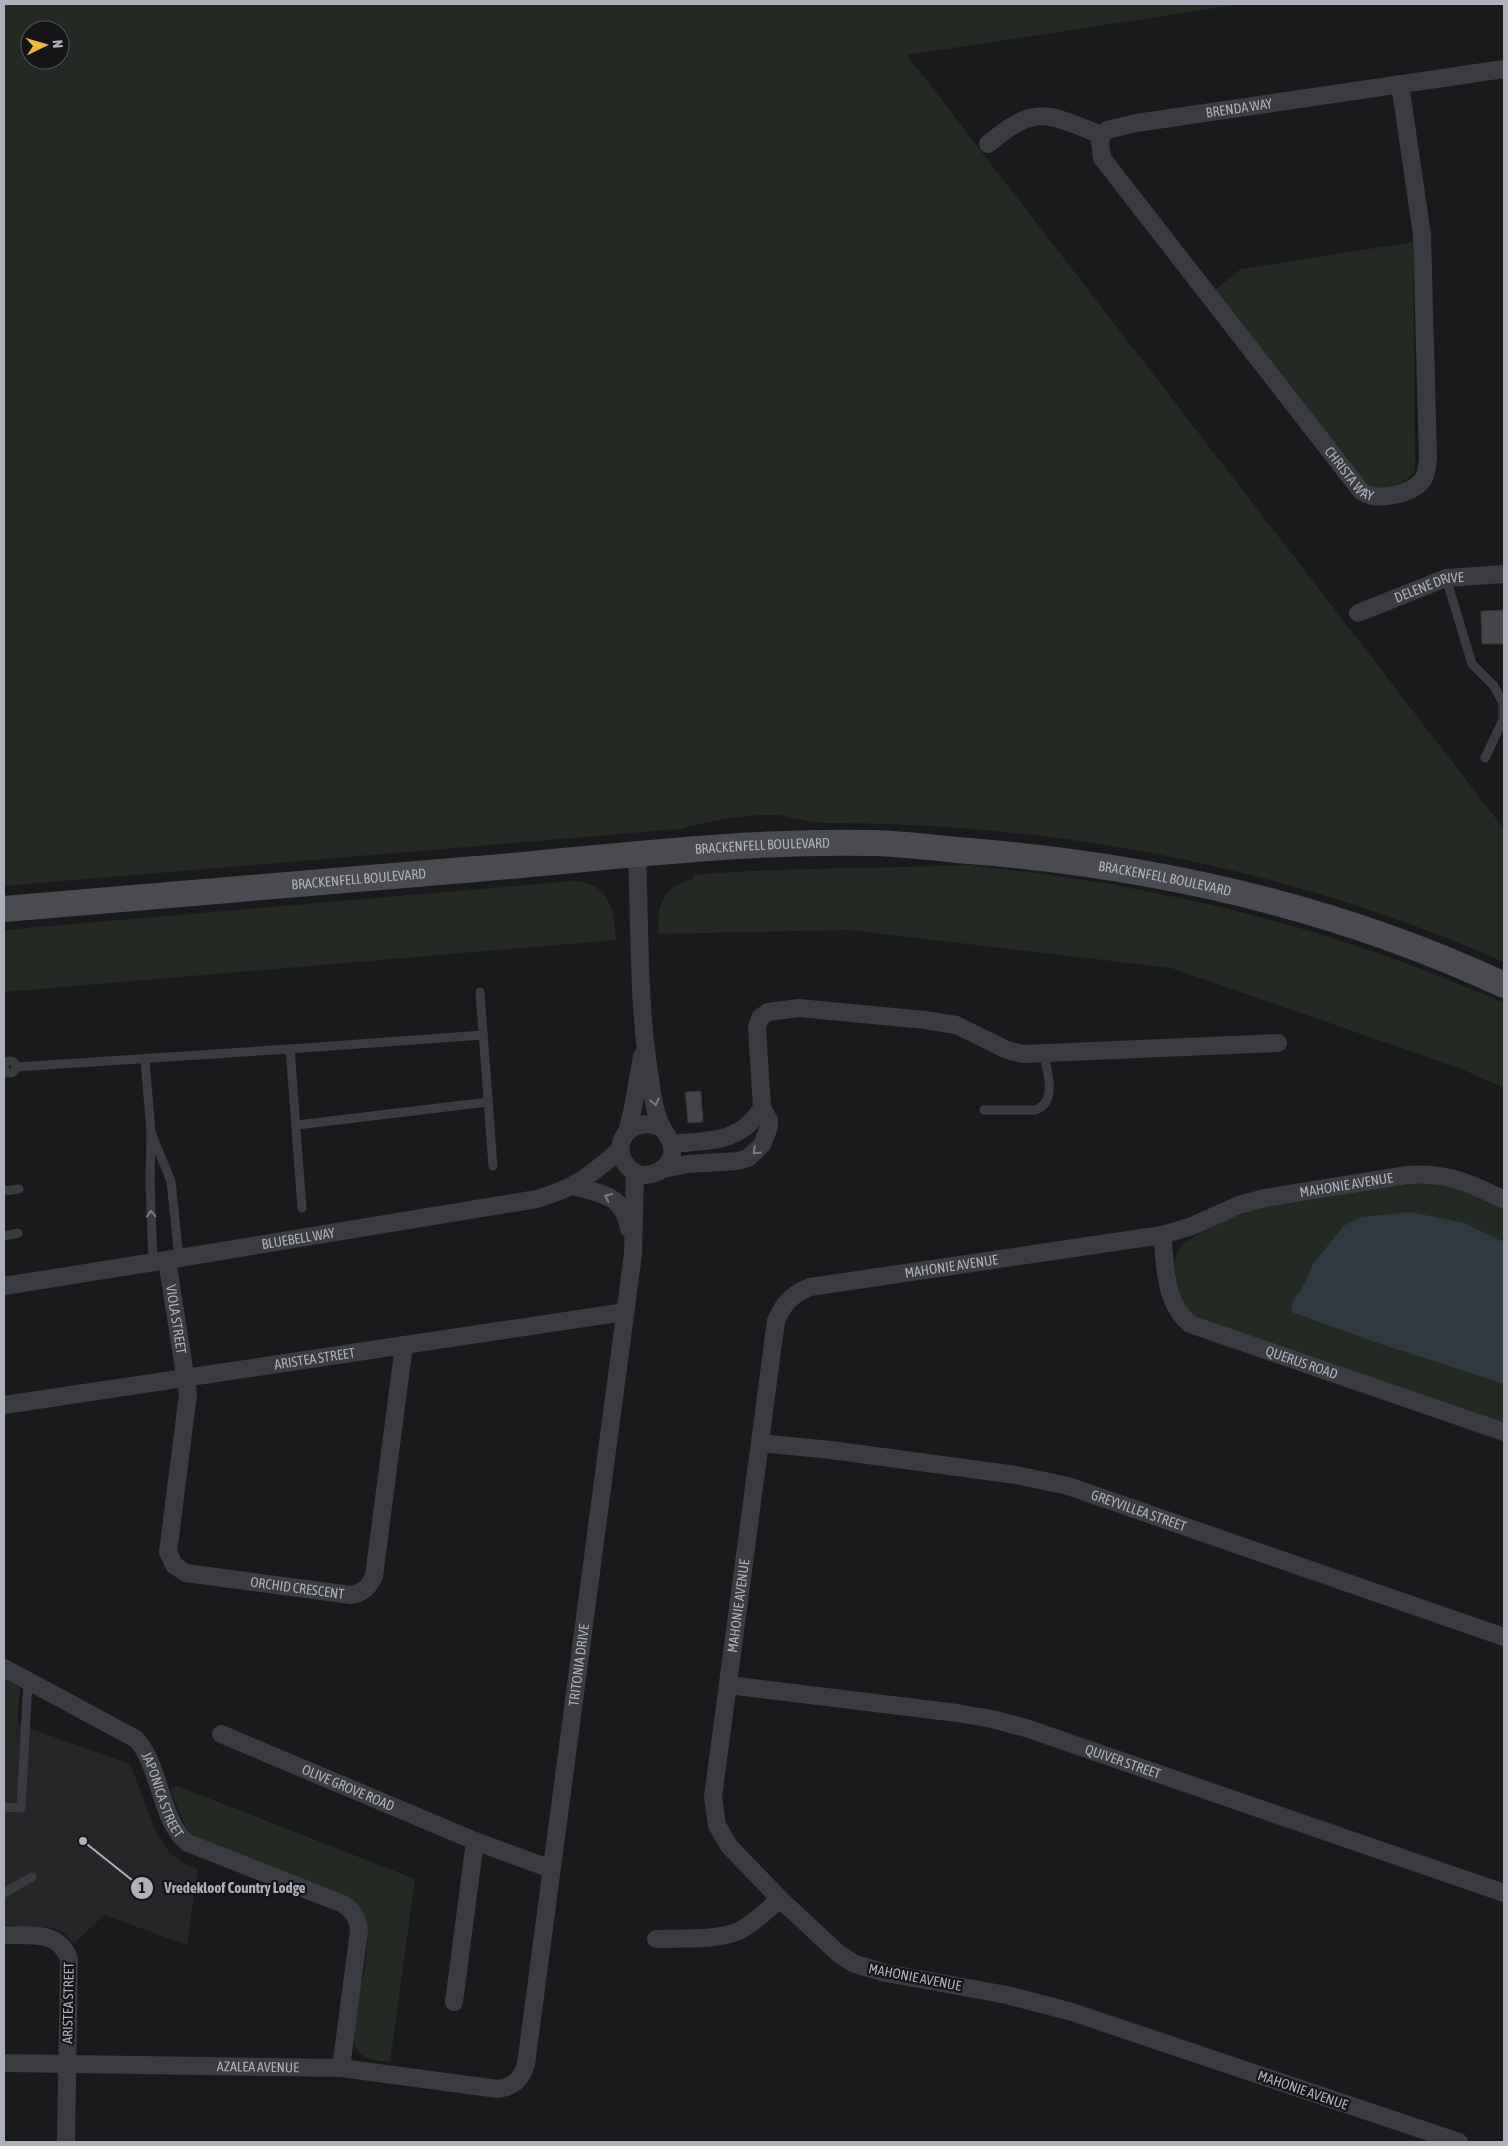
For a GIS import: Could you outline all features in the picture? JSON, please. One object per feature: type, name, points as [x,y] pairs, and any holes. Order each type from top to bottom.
[{"type":"street","name":"BRENDA WAY","points":[[1102,135],[1107,130],[1117,126],[1504,69]]},
{"type":"street","name":"CHRISTA WAY","points":[[1102,135],[1100,142],[1102,158],[1361,491],[1371,496],[1406,492],[1417,486],[1424,477],[1428,458],[1422,235],[1400,84]]},
{"type":"street","points":[[988,144],[1011,125],[1032,116],[1043,115],[1057,117],[1102,135]]},
{"type":"street","name":"DELENE DRIVE","points":[[1358,613],[1446,578],[1504,574]]},
{"type":"street","name":"BRACKENFELL BOULEVARD","points":[[4,910],[638,855],[782,844],[875,843],[1030,855],[1108,866],[1178,879],[1297,910],[1436,956],[1504,985]]},
{"type":"street","points":[[638,855],[644,1040],[655,1105],[662,1128],[672,1144],[669,1162],[658,1172]]},
{"type":"street","points":[[580,1182],[632,1171],[644,1175],[688,1164],[738,1161],[748,1158],[762,1145],[768,1132],[769,1120],[762,1108],[757,1027],[760,1018],[772,1011],[799,1008],[956,1025],[1007,1050],[1023,1054],[1278,1043]]},
{"type":"street","points":[[580,1182],[620,1150],[634,1106],[644,1040]]},
{"type":"street","points":[[672,1144],[716,1140],[734,1135],[750,1124],[762,1108]]},
{"type":"street","points":[[627,1132],[634,1126],[644,1123],[662,1128]]},
{"type":"street","points":[[620,1150],[623,1160],[632,1171]]},
{"type":"street","name":"TRITONIA DRIVE","points":[[632,1171],[633,1246]]},
{"type":"street","name":"TRITONIA DRIVE","points":[[511,2086],[521,2077],[526,2064],[633,1246],[647,1188],[658,1172]]},
{"type":"street","name":"MAHONIE AVENUE","points":[[1459,2142],[1072,2012],[1007,1995],[868,1970],[855,1964],[839,1954],[780,1899],[729,1846],[720,1830],[714,1811],[713,1797],[776,1321],[786,1302],[802,1290],[810,1287],[1162,1235],[1192,1226],[1239,1205],[1265,1198],[1407,1175],[1426,1174],[1449,1177],[1473,1184],[1504,1200]]},
{"type":"street","points":[[580,1182],[619,1203],[627,1218],[633,1246]]},
{"type":"street","name":"BLUEBELL WAY","points":[[4,1286],[537,1199],[580,1182]]},
{"type":"street","name":"QUERUS ROAD","points":[[1162,1235],[1173,1304],[1182,1318],[1190,1324],[1504,1432]]},
{"type":"street","name":"VIOLA STREET","points":[[167,1260],[186,1378]]},
{"type":"street","name":"ARISTEA STREET","points":[[4,1406],[625,1312]]},
{"type":"street","name":"ORCHID CRESCENT","points":[[186,1378],[188,1394],[168,1545],[170,1559],[174,1565],[179,1570],[193,1575],[351,1595],[368,1588],[374,1576],[404,1345]]},
{"type":"street","name":"GREYVILLEA STREET","points":[[760,1443],[830,1450],[1016,1475],[1059,1484],[1504,1636]]},
{"type":"street","name":"JAPONICA STREET","points":[[4,1668],[136,1739],[146,1752],[177,1832],[188,1843],[343,1904],[353,1912],[359,1924],[359,1931],[341,2068]]},
{"type":"street","name":"QUIVER STREET","points":[[728,1685],[957,1713],[992,1719],[1026,1728],[1504,1893]]},
{"type":"street","name":"OLIVE GROVE ROAD","points":[[221,1734],[475,1841],[552,1868]]},
{"type":"street","points":[[454,2002],[475,1841]]},
{"type":"street","points":[[656,1939],[733,1934],[750,1924],[780,1899]]},
{"type":"street","name":"ARISTEA STREET","points":[[4,1935],[50,1938],[63,1945],[67,1951],[70,1966],[67,2064]]},
{"type":"street","name":"AZALEA AVENUE","points":[[4,2063],[341,2068],[491,2089],[511,2086]]},
{"type":"street","points":[[66,2142],[67,2064]]},
{"type":"lane","points":[[1446,578],[1472,664],[1494,686],[1503,703],[1503,720],[1485,758]]},
{"type":"lane","points":[[480,992],[493,1166]]},
{"type":"lane","points":[[16,1067],[145,1060],[482,1035]]},
{"type":"lane","points":[[290,1049],[302,1208]]},
{"type":"lane","points":[[984,1110],[1036,1110],[1043,1107],[1048,1102],[1050,1093],[1044,1054]]},
{"type":"lane","points":[[145,1060],[151,1132],[150,1183],[167,1260]]},
{"type":"lane","points":[[297,1126],[488,1102]]},
{"type":"lane","points":[[151,1132],[171,1181],[167,1260]]},
{"type":"lane","points":[[4,1191],[19,1189]]},
{"type":"lane","points":[[4,1236],[18,1233]]},
{"type":"lane","points":[[4,1807],[21,1808],[28,1681]]},
{"type":"lane","points":[[4,1893],[32,1877]]},
{"type":"shaded area","points":[[4,4],[1242,4],[907,55],[1504,829],[1504,962],[1424,929],[1343,901],[1260,877],[1176,858],[1091,843],[1006,832],[920,825],[818,823],[775,815],[739,817],[679,829],[4,886]]},
{"type":"shaded area","points":[[1413,242],[1415,469],[1406,479],[1393,486],[1371,487],[1365,484],[1215,290],[1241,269]]},
{"type":"shaded area","points":[[967,865],[1038,873],[1107,884],[1242,912],[1373,952],[1439,976],[1504,1003],[1504,1088],[1459,1068],[1171,968],[849,930],[658,934],[659,914],[668,892],[682,882],[693,879],[693,875],[727,872]]},
{"type":"shaded area","points":[[573,881],[595,887],[608,900],[614,918],[616,940],[4,992],[4,930]]},
{"type":"shaded area","points":[[1418,1182],[1429,1182],[1452,1187],[1504,1210],[1504,1242],[1465,1223],[1343,1226],[1313,1264],[1302,1288],[1293,1300],[1291,1312],[1380,1344],[1504,1384],[1504,1423],[1194,1316],[1182,1300],[1176,1274],[1176,1255],[1183,1245],[1202,1232],[1259,1208]]},
{"type":"shaded area","points":[[1410,1212],[1465,1223],[1504,1242],[1504,1384],[1380,1344],[1291,1312],[1293,1300],[1302,1288],[1313,1264],[1343,1226],[1362,1217]]},
{"type":"shaded area","points":[[4,1678],[20,1687],[15,1748],[4,1746]]},
{"type":"shaded area","points":[[17,1724],[130,1764],[157,1834],[169,1852],[183,1863],[198,1869],[187,1945],[104,1915],[74,1944],[63,1932],[53,1928],[4,1925],[4,1746],[15,1748]]},
{"type":"shaded area","points":[[177,1786],[415,1879],[390,2062],[369,2059],[360,2053],[354,2044],[356,2012],[368,1940],[362,1910],[195,1837],[185,1826],[170,1789]]},
{"type":"building","points":[[1504,610],[1504,644],[1482,644],[1481,611]]},
{"type":"building","points":[[701,1091],[703,1122],[688,1123],[685,1092]]},
{"type":"place","name":"Vredekloof Country Lodge","points":[[83,1841]]}]
